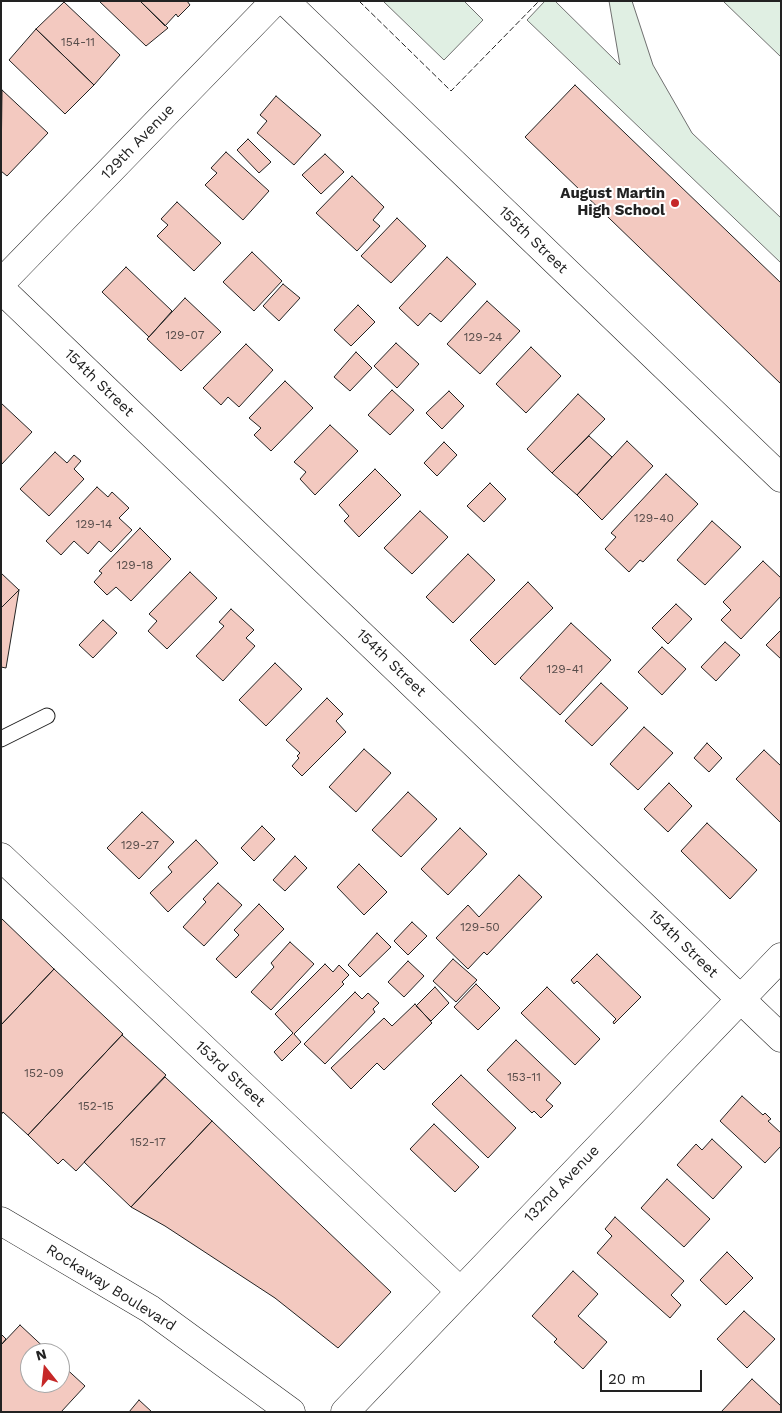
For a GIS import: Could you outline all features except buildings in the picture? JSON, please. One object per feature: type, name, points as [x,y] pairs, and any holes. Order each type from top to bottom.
[{"type":"street","name":"129th Avenue","points":[[1,283],[275,1]]},
{"type":"street","name":"155th Street","points":[[285,1],[781,478]]},
{"type":"street","name":"154th Street","points":[[1,289],[781,1038]]},
{"type":"street","name":"153rd Street","points":[[1,857],[460,1291]]},
{"type":"street","name":"132nd Avenue","points":[[345,1412],[781,957]]},
{"type":"street","name":"Rockaway Boulevard","points":[[3,1225],[150,1309],[291,1412]]},
{"type":"lane","points":[[1,739],[47,716]]},
{"type":"green space","points":[[383,1],[464,1],[483,20],[444,60]]},
{"type":"green space","points":[[545,1],[555,1],[620,65],[609,1],[632,1],[653,65],[692,133],[781,218],[781,263],[527,20]]},
{"type":"green space","points":[[723,1],[781,1],[781,57]]},
{"type":"fence","points":[[359,1],[451,91],[539,1]]},
{"type":"place","name":"August Martin High School","points":[[675,203]]}]
